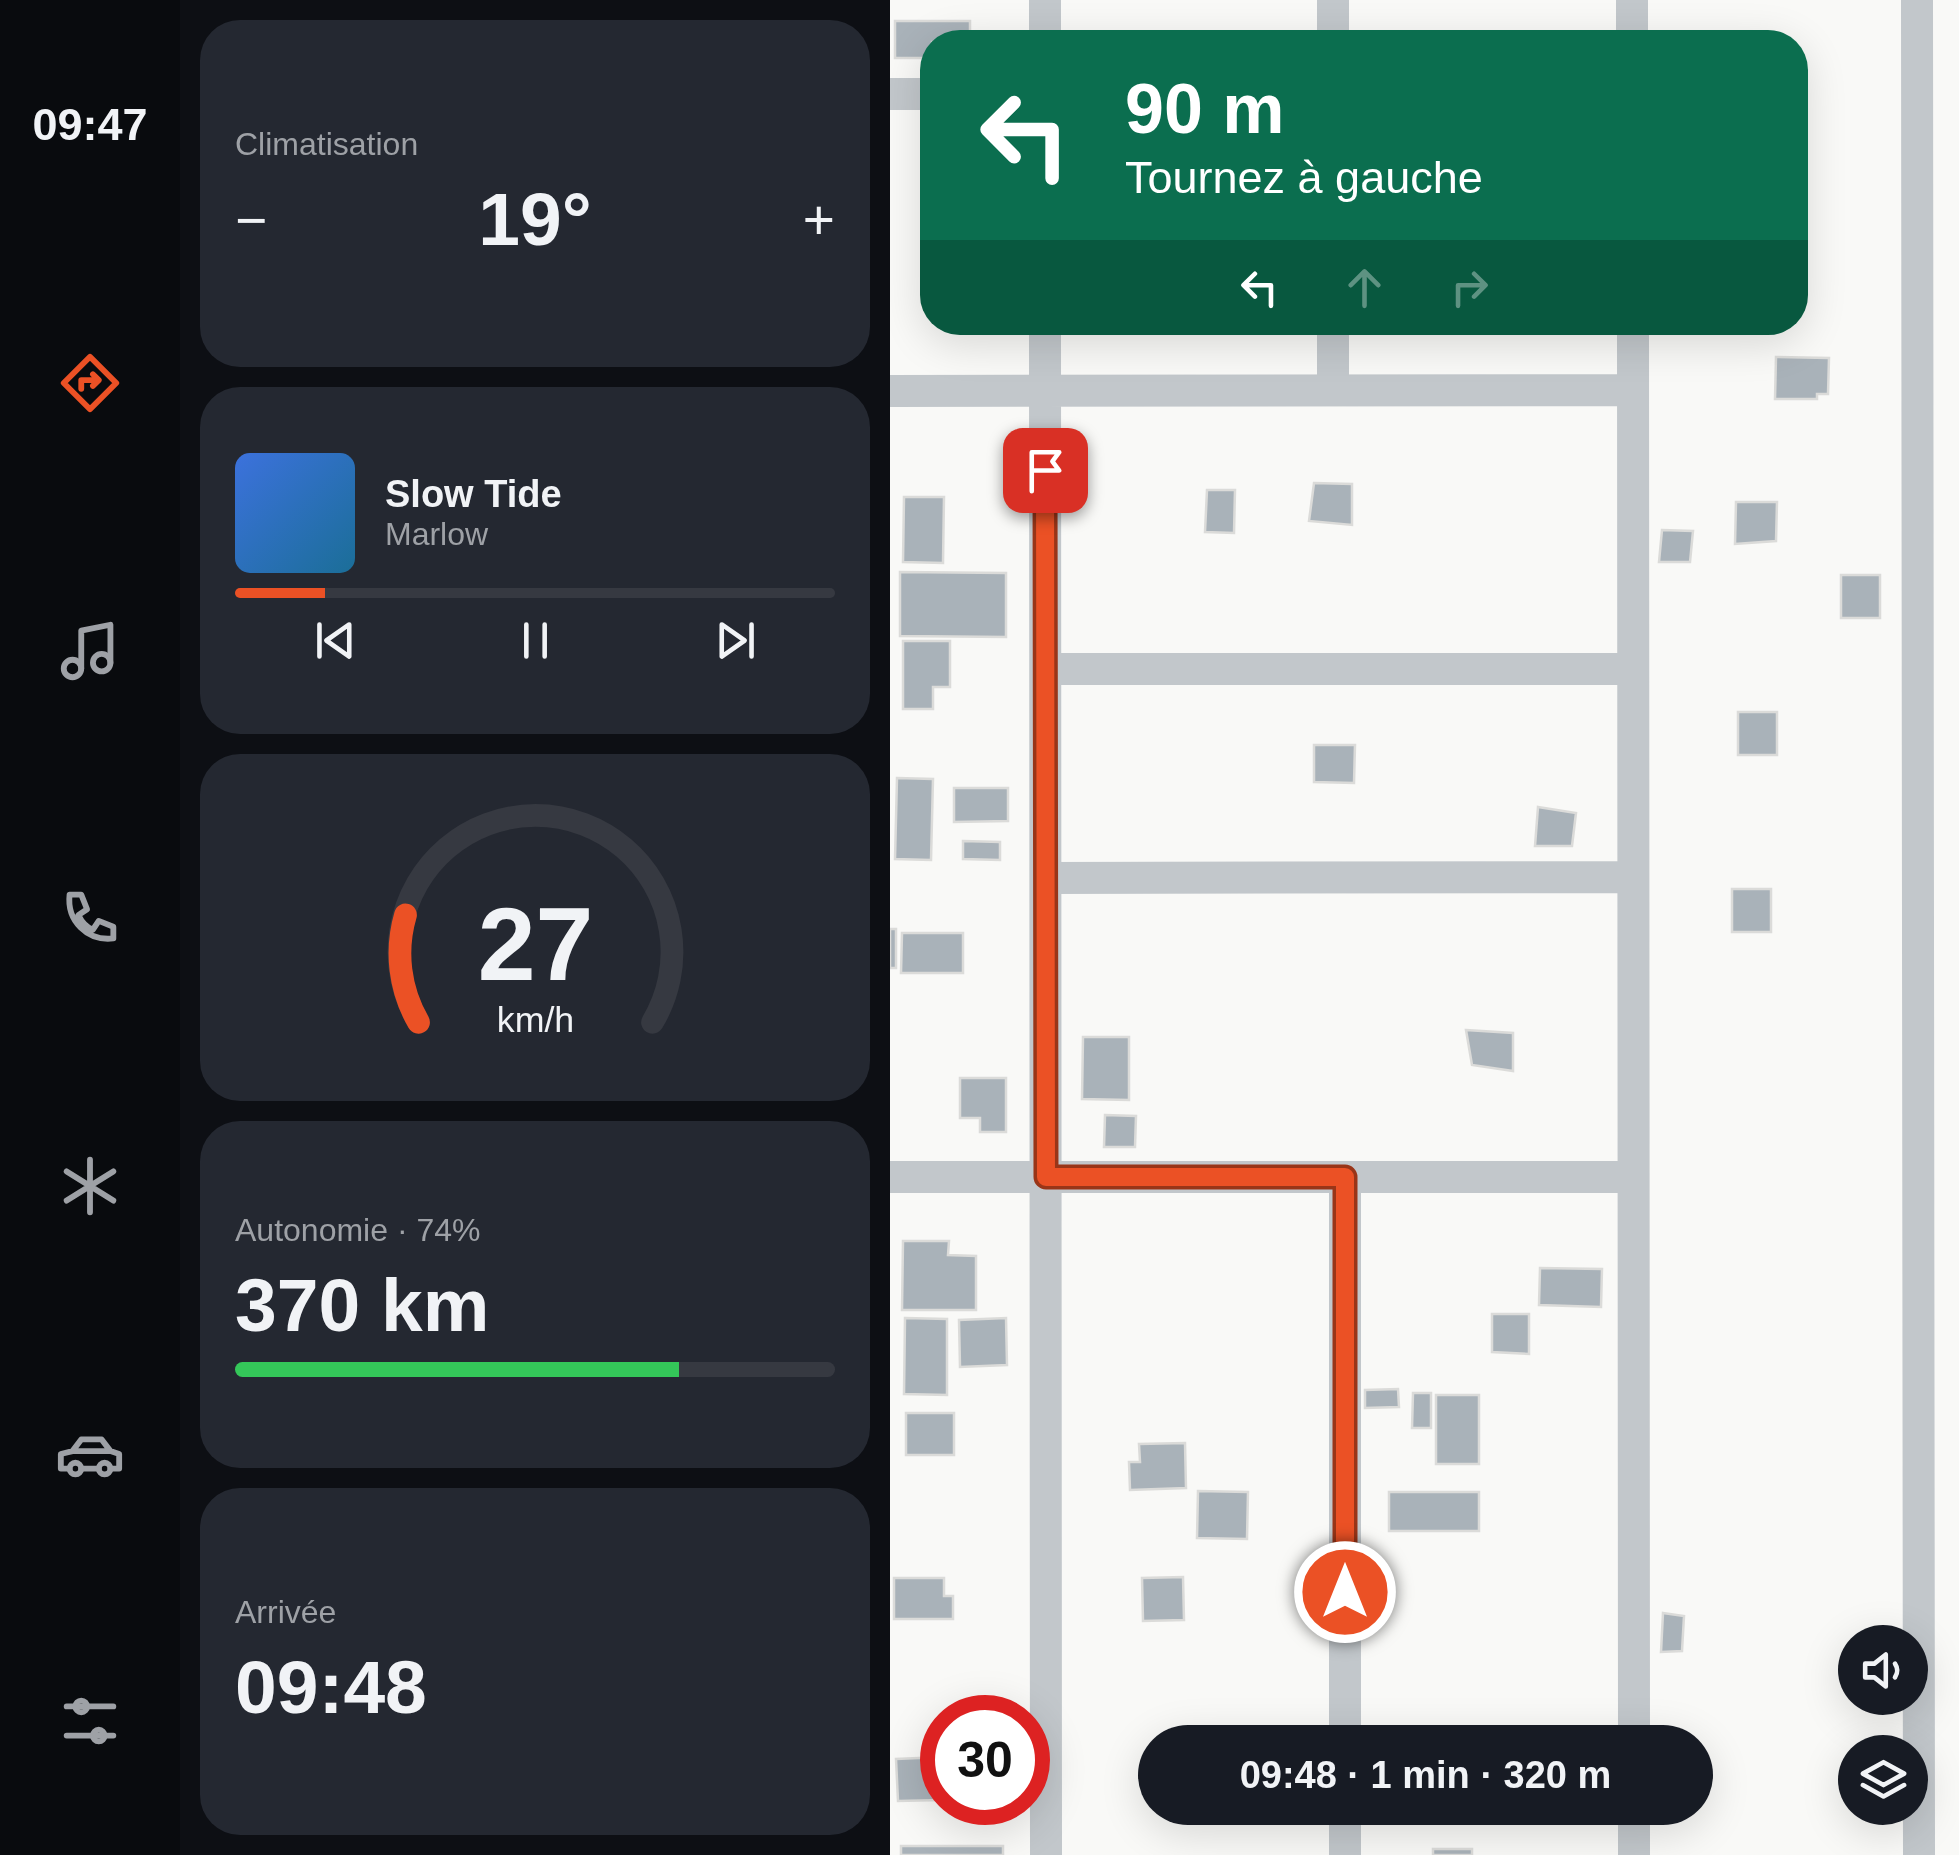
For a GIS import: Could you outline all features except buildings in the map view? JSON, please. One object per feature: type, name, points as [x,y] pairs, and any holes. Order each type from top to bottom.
[{"type":"street","points":[[1045,0],[1045,30]]},
{"type":"street","points":[[1333,0],[1333,30]]},
{"type":"street","points":[[1632,0],[1632,30]]},
{"type":"street","points":[[1918,0],[1919,1855]]},
{"type":"street","points":[[890,94],[920,94]]},
{"type":"street","points":[[1045,335],[1046,1855]]},
{"type":"street","points":[[1333,335],[1333,390]]},
{"type":"street","points":[[1632,335],[1634,1725]]},
{"type":"street","points":[[890,390],[1633,390]]},
{"type":"street","points":[[1046,670],[1633,669]]},
{"type":"street","points":[[1046,878],[1633,877]]},
{"type":"street","points":[[1345,1177],[1345,1725]]},
{"type":"street","points":[[890,1178],[1633,1177]]},
{"type":"street","points":[[1345,1825],[1345,1855]]},
{"type":"street","points":[[1634,1825],[1634,1855]]},
{"type":"route","points":[[1045,470],[1046,1177],[1345,1177],[1345,1592]]}]
